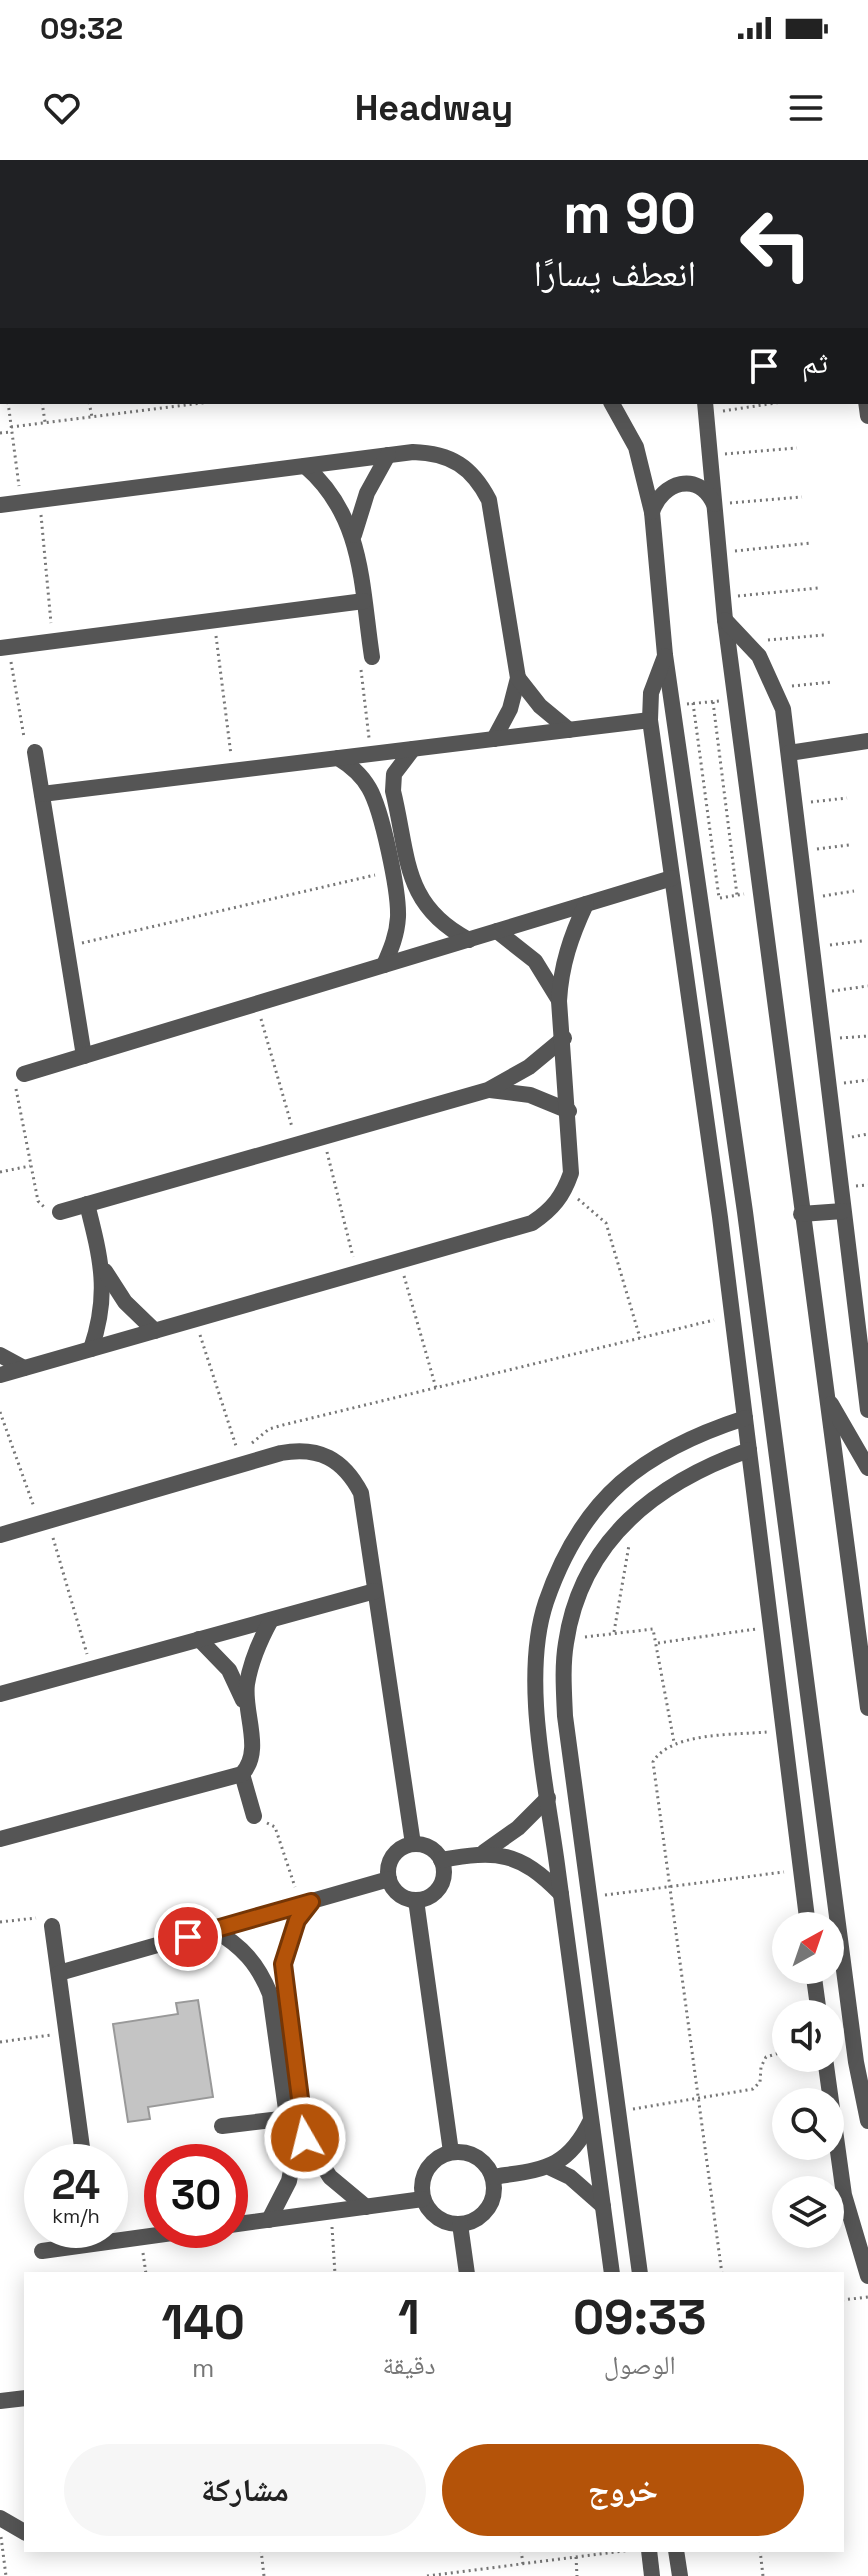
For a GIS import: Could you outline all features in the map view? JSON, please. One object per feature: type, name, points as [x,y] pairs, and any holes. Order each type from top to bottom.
[{"type":"street","points":[[612,404],[636,447],[652,512],[665,655],[745,1212],[856,2062],[868,2121]]},
{"type":"street","points":[[705,408],[725,620],[822,1379],[868,1708]]},
{"type":"street","points":[[0,505],[388,455],[434,453],[459,463],[478,480],[489,500],[518,678],[510,709],[494,739]]},
{"type":"street","points":[[354,535],[367,493],[388,455]]},
{"type":"street","points":[[305,466],[335,496],[354,535],[372,657]]},
{"type":"street","points":[[652,512],[657,498],[667,488],[681,483],[695,484],[708,492],[714,505]]},
{"type":"street","points":[[5,647],[364,601]]},
{"type":"street","points":[[725,620],[748,642],[776,688],[789,753],[868,1410]]},
{"type":"street","points":[[665,655],[654,680],[650,720],[720,1217],[806,1912]]},
{"type":"street","points":[[518,678],[540,706],[569,730]]},
{"type":"street","points":[[42,794],[650,720]]},
{"type":"street","points":[[789,753],[868,741]]},
{"type":"street","points":[[413,749],[401,760],[393,791],[414,889],[428,911],[447,928],[469,940]]},
{"type":"street","points":[[35,752],[84,1056]]},
{"type":"street","points":[[338,758],[363,778],[372,792],[391,871],[398,916],[395,942],[384,965]]},
{"type":"street","points":[[24,1074],[672,878]]},
{"type":"street","points":[[0,1375],[532,1223],[550,1211],[564,1193],[571,1173],[564,1038],[559,1001],[566,952],[586,904]]},
{"type":"street","points":[[497,931],[535,961],[559,1001]]},
{"type":"street","points":[[60,1212],[488,1090],[529,1067],[564,1038]]},
{"type":"street","points":[[488,1090],[530,1095],[569,1111]]},
{"type":"street","points":[[87,1204],[102,1266],[102,1309],[91,1349]]},
{"type":"street","points":[[801,1214],[843,1211]]},
{"type":"street","points":[[720,1217],[745,1212]]},
{"type":"street","points":[[102,1266],[125,1302],[155,1331]]},
{"type":"street","points":[[0,1355],[24,1368]]},
{"type":"street","points":[[822,1379],[836,1418],[868,1468]]},
{"type":"street","points":[[612,2272],[548,1798],[536,1662],[545,1605],[567,1552],[599,1504],[641,1465],[690,1436],[745,1418]]},
{"type":"street","points":[[0,1535],[241,1464],[300,1450],[320,1453],[338,1461],[352,1475],[361,1493],[413,1844]]},
{"type":"street","points":[[640,2272],[565,1716],[566,1640],[592,1569],[621,1527],[658,1493],[701,1467],[749,1450]]},
{"type":"street","points":[[0,1694],[375,1591]]},
{"type":"street","points":[[769,1606],[797,1604]]},
{"type":"street","points":[[254,1816],[242,1774],[253,1752],[247,1709],[251,1663],[271,1620]]},
{"type":"street","points":[[199,1639],[229,1670],[247,1709]]},
{"type":"street","points":[[0,1839],[242,1774]]},
{"type":"street","points":[[441,1860],[484,1852],[518,1828],[548,1798]]},
{"type":"street","points":[[413,1844],[426,1846],[441,1860],[442,1883],[431,1895],[416,1900],[396,1892],[389,1879],[390,1860],[404,1847],[413,1844]]},
{"type":"street","points":[[484,1852],[527,1865],[561,1894]]},
{"type":"street","points":[[59,1973],[389,1879]]},
{"type":"street","points":[[416,1900],[451,2152]]},
{"type":"street","points":[[306,1903],[297,1920],[283,1964],[305,2138],[330,2177],[366,2207]]},
{"type":"street","points":[[52,1926],[82,2144]]},
{"type":"street","points":[[214,1930],[249,1955],[266,1983],[293,2160],[289,2181],[269,2220]]},
{"type":"street","points":[[856,2062],[868,2075]]},
{"type":"street","points":[[827,2072],[844,2195],[868,2276]]},
{"type":"street","points":[[222,2126],[289,2118]]},
{"type":"street","points":[[493,2177],[551,2168],[575,2147],[591,2120]]},
{"type":"street","points":[[451,2152],[476,2156],[493,2177],[491,2203],[473,2221],[460,2224],[437,2218],[423,2199],[422,2182],[429,2165],[451,2152]]},
{"type":"street","points":[[551,2168],[570,2177],[603,2206]]},
{"type":"street","points":[[248,2223],[423,2199]]},
{"type":"street","points":[[460,2224],[467,2272]]},
{"type":"street","points":[[42,2251],[53,2248]]},
{"type":"street","points":[[0,2401],[24,2398]]},
{"type":"street","points":[[0,2518],[24,2532]]},
{"type":"street","points":[[649,2552],[652,2576]]},
{"type":"street","points":[[676,2552],[680,2576]]},
{"type":"path","points":[[8,404],[21,502]]},
{"type":"path","points":[[42,404],[45,423]]},
{"type":"path","points":[[89,404],[92,417]]},
{"type":"path","points":[[136,404],[137,411]]},
{"type":"path","points":[[0,433],[45,423],[185,404]]},
{"type":"path","points":[[705,408],[756,404]]},
{"type":"path","points":[[709,456],[797,448]]},
{"type":"path","points":[[714,505],[802,497]]},
{"type":"path","points":[[39,499],[52,641]]},
{"type":"path","points":[[719,553],[811,543]]},
{"type":"path","points":[[723,598],[818,588]]},
{"type":"path","points":[[215,620],[232,770]]},
{"type":"path","points":[[748,642],[824,635]]},
{"type":"path","points":[[5,647],[19,723],[35,752]]},
{"type":"path","points":[[372,657],[362,668],[360,679],[372,754]]},
{"type":"path","points":[[776,688],[832,682]]},
{"type":"path","points":[[673,705],[735,699]]},
{"type":"path","points":[[713,702],[737,895]]},
{"type":"path","points":[[693,703],[719,898]]},
{"type":"path","points":[[795,804],[847,798]]},
{"type":"path","points":[[801,851],[849,845]]},
{"type":"path","points":[[67,946],[391,871]]},
{"type":"path","points":[[701,901],[760,891]]},
{"type":"path","points":[[806,898],[854,891]]},
{"type":"path","points":[[812,947],[862,941]]},
{"type":"path","points":[[817,993],[868,986]]},
{"type":"path","points":[[256,1004],[297,1144]]},
{"type":"path","points":[[823,1040],[868,1036]]},
{"type":"path","points":[[24,1074],[16,1093],[38,1201],[48,1210],[60,1212]]},
{"type":"path","points":[[828,1085],[868,1080]]},
{"type":"path","points":[[323,1137],[357,1273]]},
{"type":"path","points":[[0,1172],[30,1166]]},
{"type":"path","points":[[564,1193],[586,1204],[606,1223],[640,1338]]},
{"type":"path","points":[[400,1261],[436,1388]]},
{"type":"path","points":[[241,1464],[256,1438],[269,1429],[732,1316]]},
{"type":"path","points":[[195,1319],[241,1464]]},
{"type":"path","points":[[0,1412],[44,1522],[92,1669]]},
{"type":"path","points":[[614,1632],[629,1544]]},
{"type":"path","points":[[566,1640],[648,1627],[653,1629],[674,1742]]},
{"type":"path","points":[[658,1643],[771,1627]]},
{"type":"path","points":[[722,2272],[653,1762],[658,1752],[674,1742],[783,1730]]},
{"type":"path","points":[[254,1816],[275,1827],[306,1903]]},
{"type":"path","points":[[589,1897],[800,1870]]},
{"type":"path","points":[[0,1922],[42,1918],[52,1926]]},
{"type":"path","points":[[0,2042],[67,2033]]},
{"type":"path","points":[[618,2111],[753,2089],[760,2082],[761,2067],[766,2057],[772,2055]]},
{"type":"path","points":[[331,2212],[335,2272]]},
{"type":"path","points":[[844,2300],[868,2297]]},
{"type":"path","points":[[0,2526],[6,2576]]},
{"type":"path","points":[[261,2552],[264,2576]]},
{"type":"path","points":[[521,2552],[523,2564]]},
{"type":"path","points":[[427,2576],[618,2552]]},
{"type":"path","points":[[760,2552],[763,2576]]},
{"type":"path","points":[[576,2557],[577,2576]]},
{"type":"building","points":[[198,2000],[213,2097],[148,2107],[150,2119],[128,2122],[113,2024],[178,2014],[176,2003]]},
{"type":"route","points":[[188,1937],[311,1902],[297,1920],[283,1964],[305,2138]]}]
